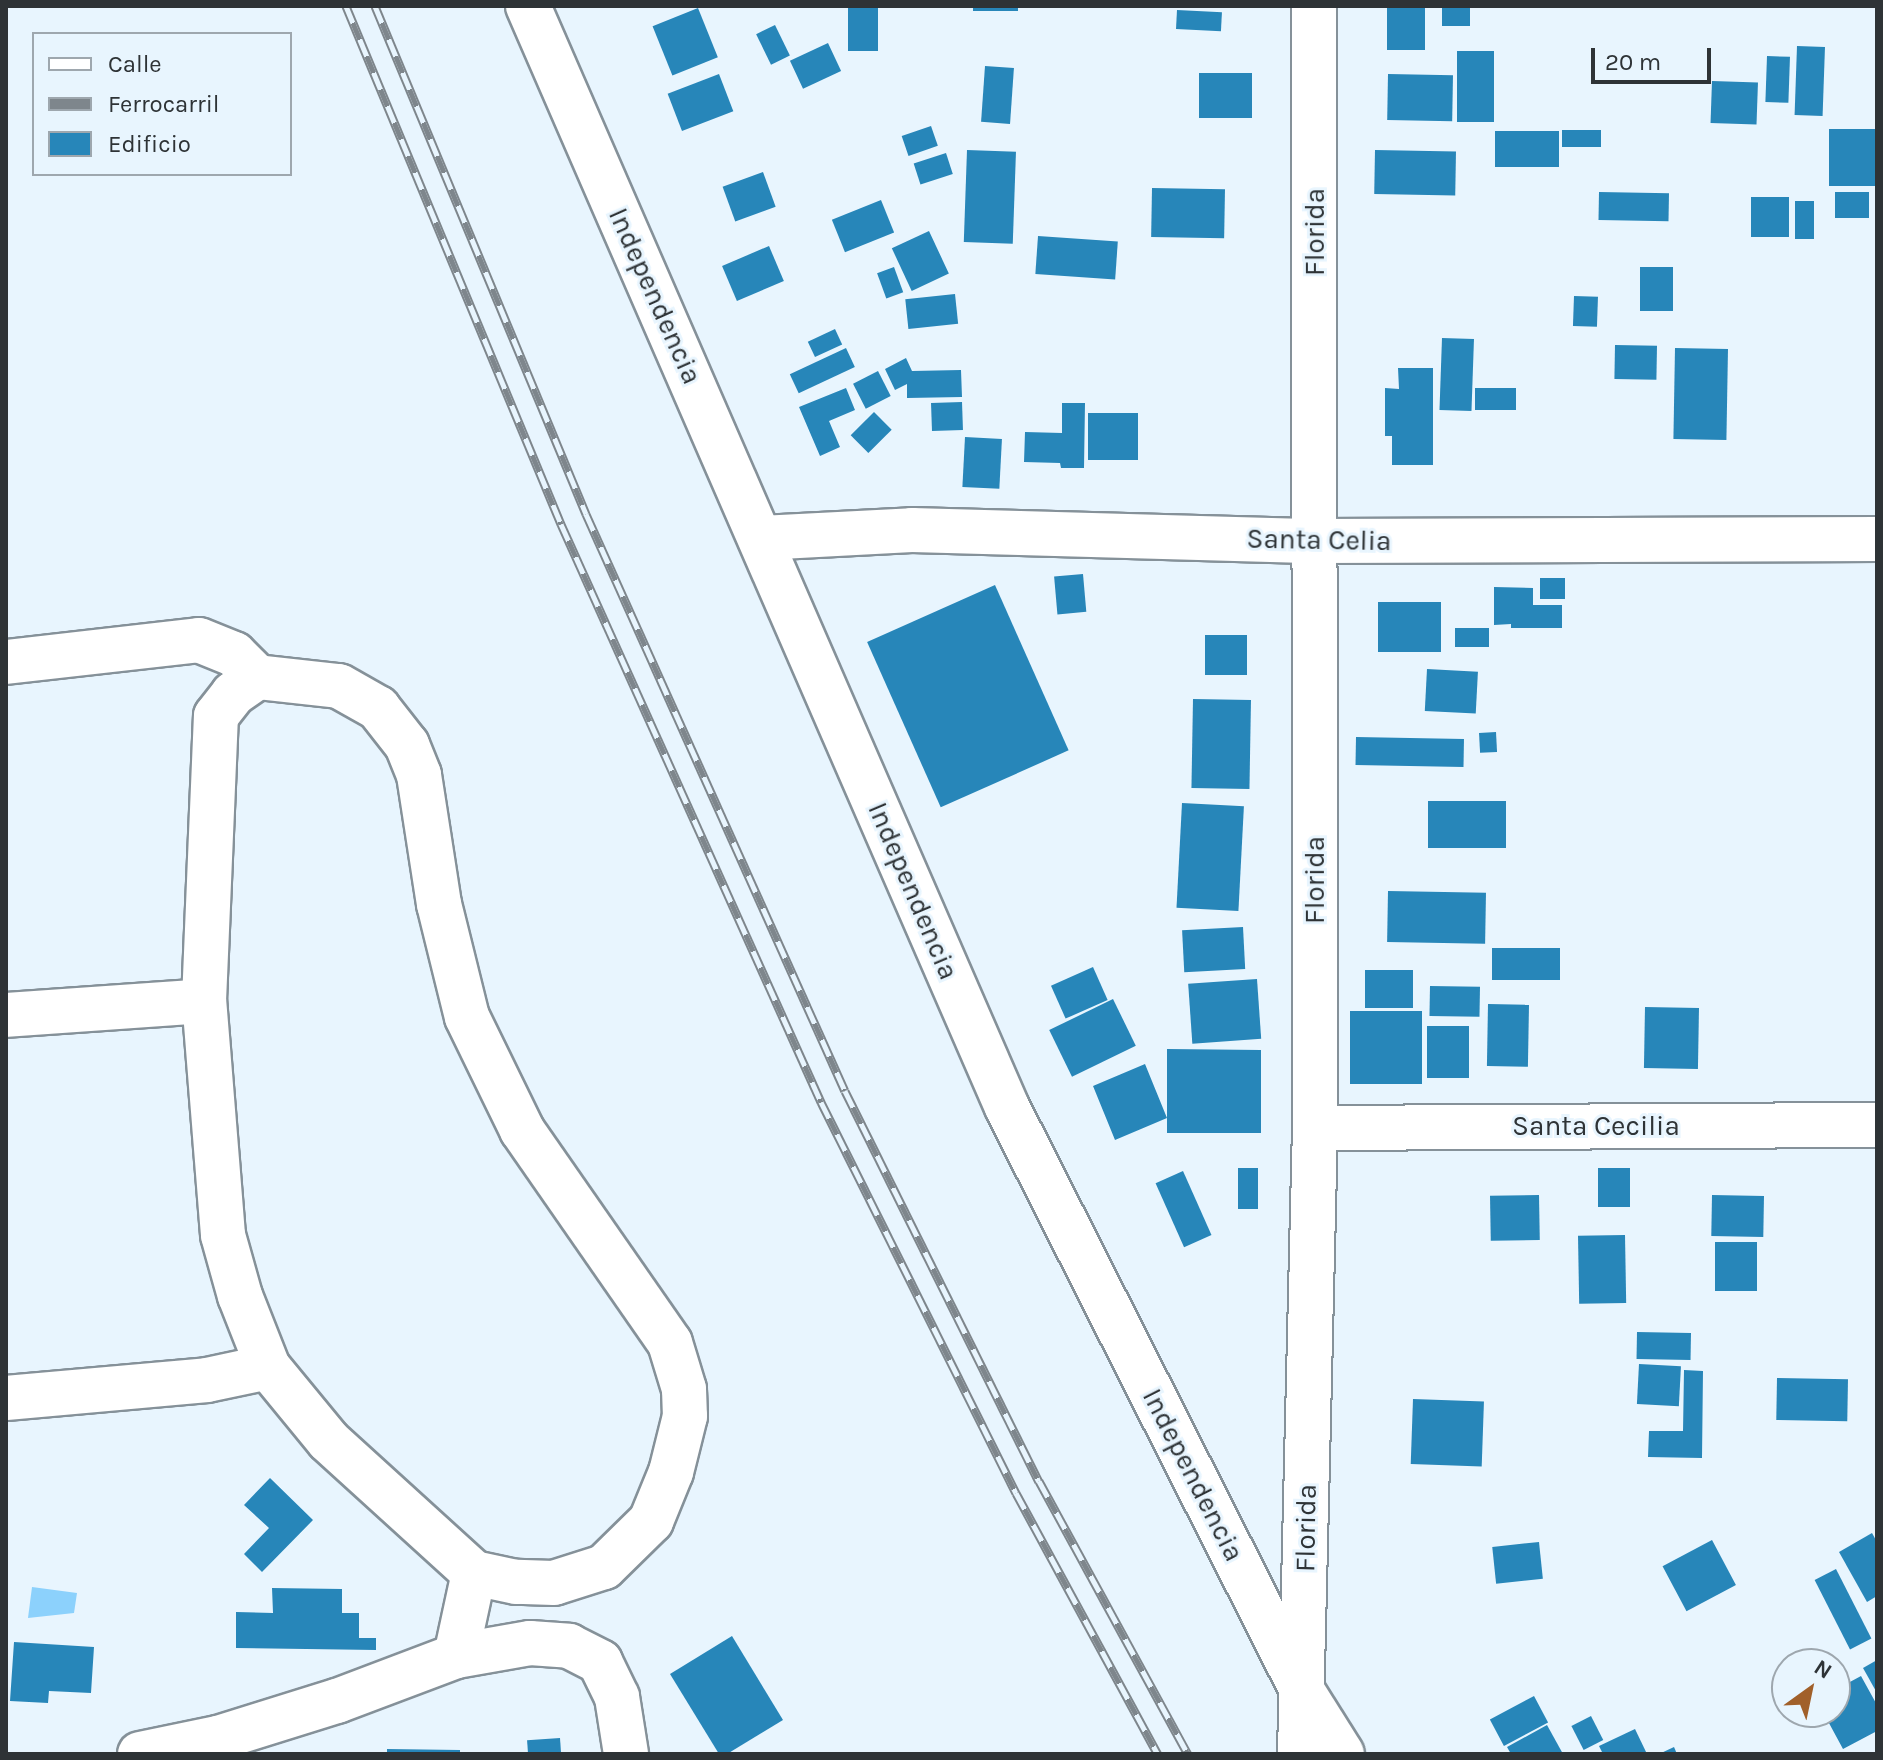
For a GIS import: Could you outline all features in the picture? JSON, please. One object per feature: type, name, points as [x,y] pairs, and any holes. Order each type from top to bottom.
[{"type":"street","name":"Independencia","points":[[528,6],[1007,1107],[1303,1692],[1342,1754]]},
{"type":"street","name":"Florida","points":[[1300,1754],[1315,1128],[1314,6]]},
{"type":"street","name":"Santa Celia","points":[[761,538],[912,530],[1316,541],[1877,539]]},
{"type":"street","points":[[6,662],[199,640],[234,654],[257,677],[339,686],[378,708],[407,745],[419,775],[439,904],[467,1017],[522,1130],[670,1343],[684,1389],[685,1416],[671,1472],[651,1521],[604,1567],[554,1583],[516,1582],[474,1573],[328,1440],[268,1367],[240,1296],[223,1235],[204,1001],[216,716],[233,694],[257,677]]},
{"type":"street","points":[[6,1015],[204,1001]]},
{"type":"street","name":"Santa Cecilia","points":[[1315,1128],[1877,1125]]},
{"type":"street","points":[[6,1398],[207,1380],[268,1367]]},
{"type":"street","points":[[456,1656],[474,1573]]},
{"type":"street","points":[[140,1754],[218,1738],[322,1706],[456,1656],[530,1643],[569,1646],[600,1662],[617,1697],[626,1754]]},
{"type":"water","points":[[32,1587],[77,1593],[74,1613],[28,1618]]},
{"type":"building","points":[[848,6],[878,6],[878,51],[848,51]]},
{"type":"building","points":[[973,6],[1018,6],[1018,11],[973,11]]},
{"type":"building","points":[[1442,6],[1470,6],[1470,26],[1442,26]]},
{"type":"building","points":[[1387,7],[1425,7],[1425,50],[1387,50]]},
{"type":"building","points":[[698,8],[718,57],[672,75],[653,26]]},
{"type":"building","points":[[1177,10],[1222,12],[1221,31],[1176,29]]},
{"type":"building","points":[[775,25],[790,56],[771,65],[756,34]]},
{"type":"building","points":[[828,43],[841,71],[803,89],[790,61]]},
{"type":"building","points":[[1797,46],[1825,47],[1823,116],[1795,115]]},
{"type":"building","points":[[1457,51],[1494,51],[1494,122],[1457,122]]},
{"type":"building","points":[[1767,56],[1790,57],[1788,103],[1765,102]]},
{"type":"building","points":[[985,66],[1014,68],[1010,124],[981,122]]},
{"type":"building","points":[[1199,73],[1252,73],[1252,118],[1199,118]]},
{"type":"building","points":[[719,74],[733,111],[682,131],[668,94]]},
{"type":"building","points":[[1388,74],[1453,75],[1452,121],[1387,120]]},
{"type":"building","points":[[1712,81],[1758,83],[1757,125],[1711,123]]},
{"type":"building","points":[[931,126],[938,146],[909,156],[902,136]]},
{"type":"building","points":[[1829,129],[1877,129],[1877,186],[1829,186]]},
{"type":"building","points":[[1562,130],[1601,130],[1601,147],[1562,147]]},
{"type":"building","points":[[1495,131],[1559,131],[1559,167],[1495,167]]},
{"type":"building","points":[[967,150],[1016,152],[1013,244],[964,242]]},
{"type":"building","points":[[1375,150],[1456,151],[1455,195],[1374,194]]},
{"type":"building","points":[[946,153],[953,174],[920,184],[914,164]]},
{"type":"building","points":[[763,172],[776,207],[735,221],[723,187]]},
{"type":"building","points":[[1152,188],[1225,189],[1224,238],[1151,237]]},
{"type":"building","points":[[1599,192],[1669,193],[1669,221],[1599,220]]},
{"type":"building","points":[[1835,192],[1869,192],[1869,218],[1835,218]]},
{"type":"building","points":[[1751,197],[1789,197],[1789,237],[1751,237]]},
{"type":"building","points":[[881,200],[894,232],[845,252],[832,220]]},
{"type":"building","points":[[1795,201],[1814,201],[1814,239],[1795,239]]},
{"type":"building","points":[[929,231],[949,274],[912,291],[892,248]]},
{"type":"building","points":[[1038,236],[1118,242],[1115,279],[1035,274]]},
{"type":"building","points":[[769,246],[784,281],[737,301],[722,266]]},
{"type":"building","points":[[894,267],[903,292],[886,299],[877,273]]},
{"type":"building","points":[[1640,267],[1673,267],[1673,311],[1640,311]]},
{"type":"building","points":[[955,294],[958,324],[908,329],[905,299]]},
{"type":"building","points":[[1574,296],[1598,297],[1597,327],[1573,326]]},
{"type":"building","points":[[835,329],[842,344],[815,357],[808,342]]},
{"type":"building","points":[[1442,338],[1474,339],[1471,411],[1439,410]]},
{"type":"building","points":[[1615,345],[1657,346],[1656,380],[1614,379]]},
{"type":"building","points":[[846,348],[855,367],[799,393],[790,374]]},
{"type":"building","points":[[1675,348],[1728,349],[1726,440],[1673,439]]},
{"type":"building","points":[[906,358],[912,371],[961,370],[962,397],[907,398],[907,384],[895,390],[885,369]]},
{"type":"building","points":[[1398,368],[1433,368],[1433,465],[1392,465],[1392,436],[1385,436],[1385,388],[1399,389]]},
{"type":"building","points":[[878,371],[891,396],[866,409],[853,384]]},
{"type":"building","points":[[846,388],[855,410],[829,421],[840,447],[820,456],[799,407]]},
{"type":"building","points":[[1475,388],[1516,388],[1516,410],[1475,410]]},
{"type":"building","points":[[962,402],[963,430],[932,431],[931,403]]},
{"type":"building","points":[[1062,403],[1085,403],[1084,468],[1061,468],[1060,463],[1024,462],[1025,432],[1062,433]]},
{"type":"building","points":[[874,412],[892,430],[868,453],[851,435]]},
{"type":"building","points":[[1088,413],[1138,413],[1138,460],[1088,460]]},
{"type":"building","points":[[965,437],[1002,439],[999,489],[962,487]]},
{"type":"building","points":[[1083,574],[1086,612],[1057,614],[1054,577]]},
{"type":"building","points":[[1540,578],[1565,578],[1565,599],[1540,599]]},
{"type":"building","points":[[995,585],[1069,750],[941,807],[867,642]]},
{"type":"building","points":[[1494,587],[1533,588],[1533,605],[1562,605],[1562,628],[1494,625]]},
{"type":"building","points":[[1378,602],[1441,602],[1441,652],[1378,652]]},
{"type":"building","points":[[1455,628],[1489,628],[1489,647],[1455,647]]},
{"type":"building","points":[[1205,635],[1247,635],[1247,675],[1205,675]]},
{"type":"building","points":[[1427,669],[1478,672],[1476,714],[1425,711]]},
{"type":"building","points":[[1193,699],[1251,700],[1249,789],[1191,788]]},
{"type":"building","points":[[1496,732],[1497,752],[1480,753],[1479,733]]},
{"type":"building","points":[[1356,737],[1464,739],[1463,767],[1356,765]]},
{"type":"building","points":[[1428,801],[1506,801],[1506,848],[1428,848]]},
{"type":"building","points":[[1182,803],[1244,806],[1238,911],[1177,908]]},
{"type":"building","points":[[1388,891],[1486,893],[1485,944],[1387,942]]},
{"type":"building","points":[[1243,927],[1245,969],[1184,972],[1182,930]]},
{"type":"building","points":[[1492,948],[1560,948],[1560,980],[1492,980]]},
{"type":"building","points":[[1093,967],[1108,1000],[1066,1019],[1051,986]]},
{"type":"building","points":[[1365,970],[1413,970],[1413,1008],[1365,1008]]},
{"type":"building","points":[[1257,979],[1261,1039],[1192,1044],[1188,984]]},
{"type":"building","points":[[1430,986],[1480,987],[1479,1017],[1429,1016]]},
{"type":"building","points":[[1113,999],[1136,1046],[1072,1077],[1049,1030]]},
{"type":"building","points":[[1488,1004],[1529,1005],[1528,1067],[1487,1066]]},
{"type":"building","points":[[1645,1007],[1699,1008],[1698,1069],[1644,1068]]},
{"type":"building","points":[[1350,1011],[1422,1011],[1422,1084],[1350,1084]]},
{"type":"building","points":[[1427,1026],[1469,1026],[1469,1078],[1427,1078]]},
{"type":"building","points":[[1167,1049],[1261,1050],[1261,1133],[1167,1133]]},
{"type":"building","points":[[1145,1064],[1167,1118],[1115,1140],[1093,1086]]},
{"type":"building","points":[[1238,1168],[1258,1168],[1258,1209],[1238,1209]]},
{"type":"building","points":[[1598,1168],[1630,1168],[1630,1207],[1598,1207]]},
{"type":"building","points":[[1183,1171],[1211,1235],[1184,1247],[1156,1183]]},
{"type":"building","points":[[1539,1195],[1540,1240],[1491,1241],[1490,1196]]},
{"type":"building","points":[[1712,1195],[1764,1196],[1763,1237],[1711,1236]]},
{"type":"building","points":[[1625,1235],[1626,1303],[1579,1304],[1578,1236]]},
{"type":"building","points":[[1715,1242],[1757,1242],[1757,1291],[1715,1291]]},
{"type":"building","points":[[1637,1332],[1691,1333],[1691,1360],[1637,1359]]},
{"type":"building","points":[[1639,1364],[1681,1366],[1679,1406],[1637,1404]]},
{"type":"building","points":[[1684,1370],[1703,1371],[1702,1458],[1648,1457],[1649,1431],[1683,1431]]},
{"type":"building","points":[[1777,1378],[1848,1379],[1847,1421],[1776,1420]]},
{"type":"building","points":[[1413,1399],[1484,1401],[1482,1466],[1411,1464]]},
{"type":"building","points":[[270,1478],[313,1520],[262,1572],[244,1554],[269,1528],[244,1505]]},
{"type":"building","points":[[1872,1533],[1877,1542],[1877,1596],[1867,1602],[1839,1552]]},
{"type":"building","points":[[1712,1540],[1736,1585],[1686,1611],[1663,1566]]},
{"type":"building","points":[[1539,1542],[1543,1579],[1496,1584],[1492,1547]]},
{"type":"building","points":[[1836,1569],[1871,1638],[1849,1648],[1815,1580]]},
{"type":"building","points":[[272,1588],[342,1589],[342,1613],[359,1613],[359,1638],[376,1638],[376,1650],[236,1648],[236,1612],[273,1613]]},
{"type":"building","points":[[732,1636],[783,1720],[727,1754],[719,1754],[670,1674]]},
{"type":"building","points":[[14,1642],[94,1647],[91,1693],[49,1691],[48,1703],[10,1701]]},
{"type":"building","points":[[1877,1660],[1877,1693],[1863,1668]]},
{"type":"building","points":[[1861,1676],[1877,1705],[1877,1731],[1843,1749],[1832,1728],[1851,1728],[1851,1681]]},
{"type":"building","points":[[1534,1696],[1548,1722],[1504,1746],[1490,1719]]},
{"type":"building","points":[[1591,1716],[1603,1740],[1584,1750],[1571,1726]]},
{"type":"building","points":[[1547,1725],[1563,1754],[1511,1754],[1507,1747]]},
{"type":"building","points":[[1635,1729],[1647,1754],[1603,1754],[1599,1746]]},
{"type":"building","points":[[560,1738],[561,1754],[528,1754],[527,1740]]},
{"type":"building","points":[[1674,1747],[1677,1754],[1659,1754]]},
{"type":"building","points":[[387,1749],[460,1750],[460,1754],[387,1754]]},
{"type":"railway","points":[[346,6],[561,524],[821,1102],[1016,1493],[1158,1754]]},
{"type":"railway","points":[[375,6],[586,514],[845,1091],[1039,1481],[1188,1754]]}]
